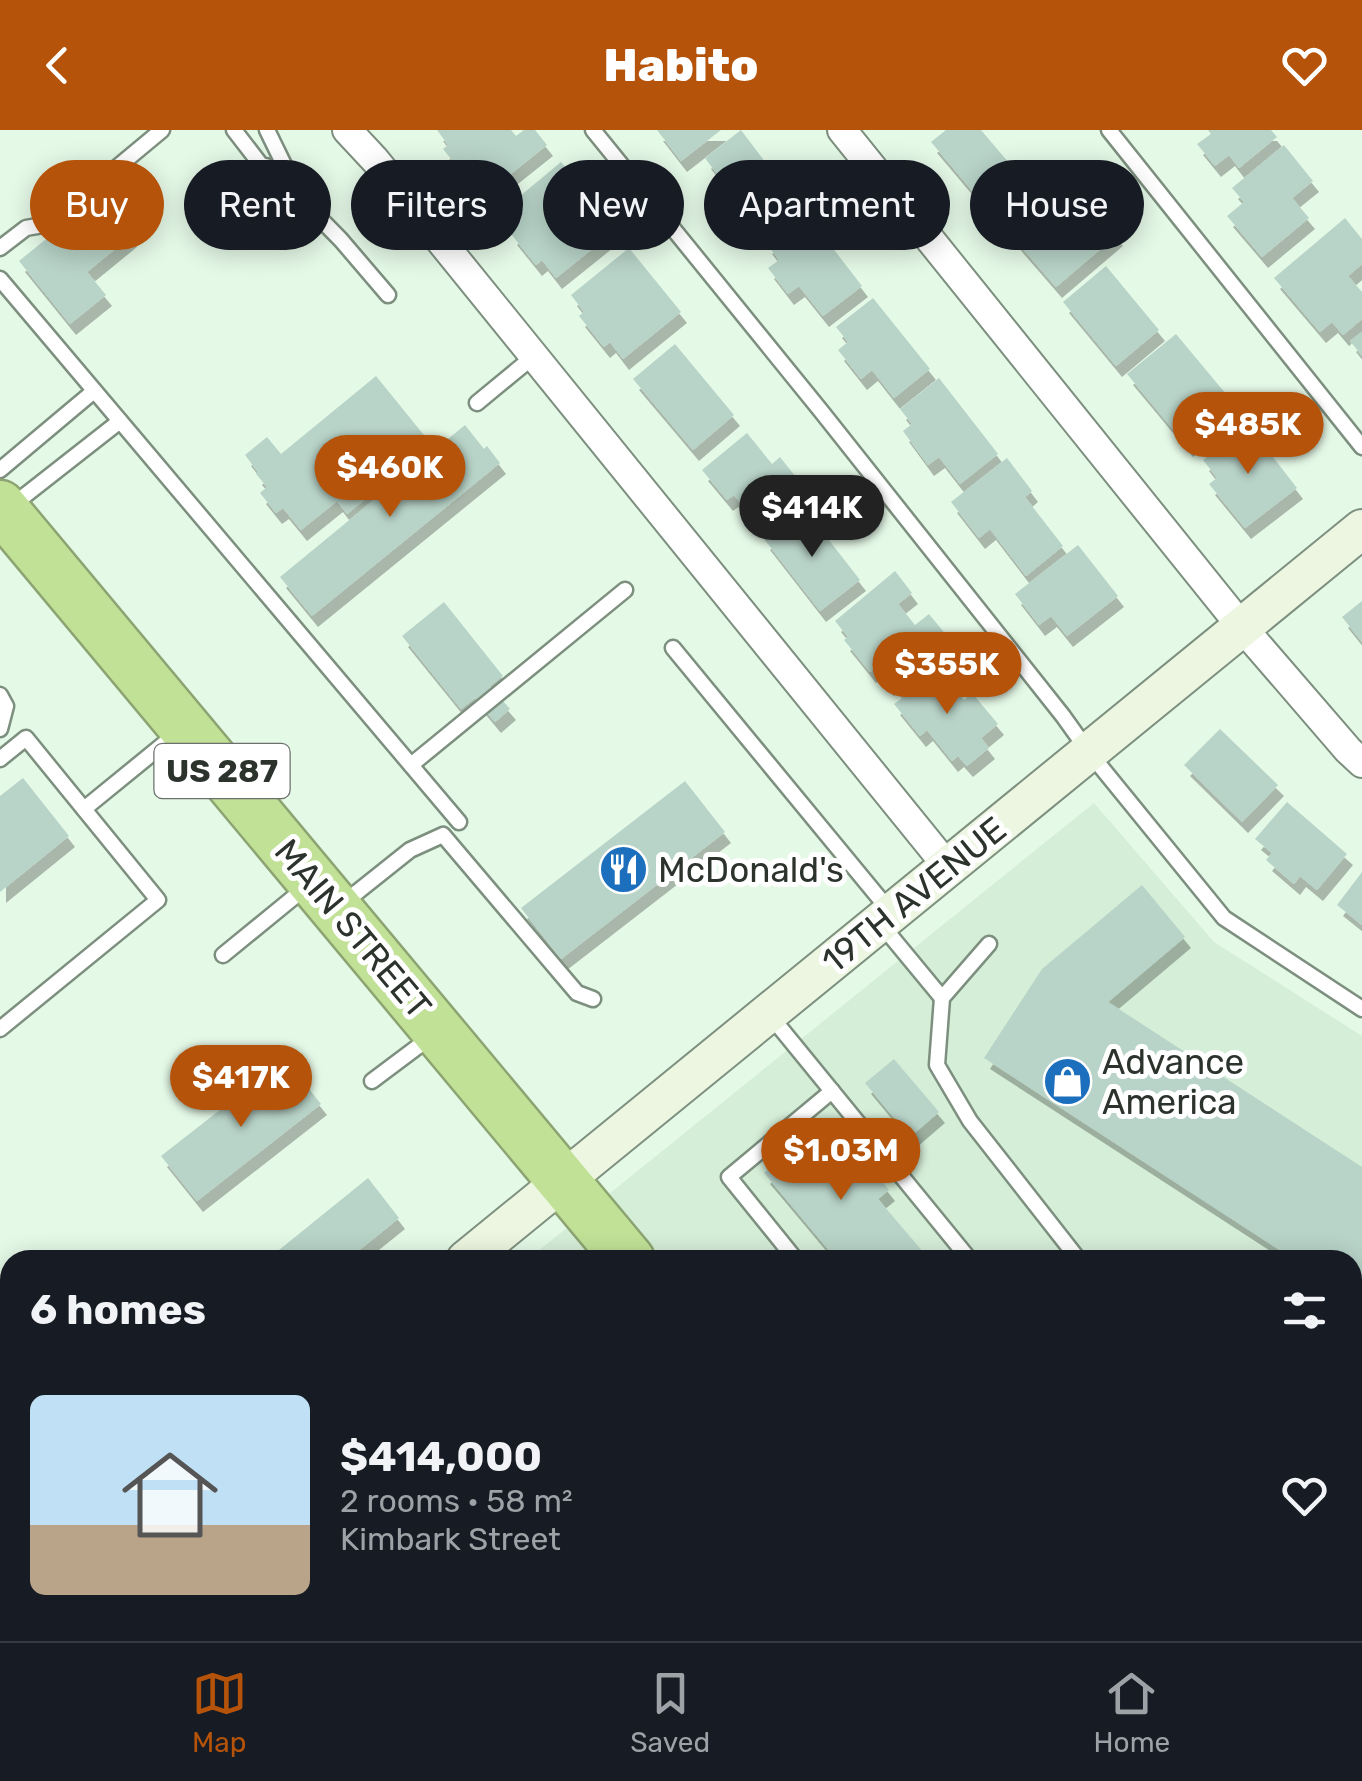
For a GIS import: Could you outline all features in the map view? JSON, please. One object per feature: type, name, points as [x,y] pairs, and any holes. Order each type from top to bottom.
[{"type":"highway","name":"MAIN STREET","points":[[1,500],[621,1250]]},
{"type":"street","points":[[347,130],[948,867]]},
{"type":"street","points":[[842,130],[1241,626],[1362,763]]},
{"type":"street","name":"19TH AVENUE","points":[[478,1250],[1362,529]]},
{"type":"lane","points":[[0,248],[26,228],[49,224],[162,130]]},
{"type":"lane","points":[[234,130],[257,160]]},
{"type":"lane","points":[[267,130],[282,160]]},
{"type":"lane","points":[[592,130],[1224,918],[1362,1009]]},
{"type":"lane","points":[[1108,130],[1362,447]]},
{"type":"lane","points":[[331,230],[388,295]]},
{"type":"lane","points":[[0,279],[459,822]]},
{"type":"lane","points":[[477,404],[534,356]]},
{"type":"lane","points":[[1,500],[94,391]]},
{"type":"lane","points":[[1,500],[120,421]]},
{"type":"lane","points":[[411,765],[625,590]]},
{"type":"lane","points":[[673,648],[886,918],[942,998]]},
{"type":"lane","points":[[0,696],[6,706],[0,729]]},
{"type":"lane","points":[[84,808],[185,727]]},
{"type":"lane","points":[[0,759],[26,738],[158,900],[0,1028]]},
{"type":"lane","points":[[223,955],[325,895],[443,836],[576,993],[594,1000]]},
{"type":"lane","points":[[989,944],[942,998],[937,1065],[970,1120],[1068,1250]]},
{"type":"lane","points":[[768,1014],[961,1250]]},
{"type":"lane","points":[[372,1081],[438,1032]]},
{"type":"lane","points":[[788,1250],[728,1176],[832,1092]]},
{"type":"shaded area","points":[[1094,803],[1214,942],[1362,1036],[1362,1250],[539,1250]]},
{"type":"building","points":[[437,130],[511,130],[516,136],[524,130],[535,130],[547,145],[523,164],[523,160],[452,160],[443,149],[448,145]]},
{"type":"building","points":[[657,130],[721,130],[682,160]]},
{"type":"building","points":[[741,130],[764,160],[707,160]]},
{"type":"building","points":[[946,130],[981,130],[1006,160],[970,160],[970,188],[931,142]]},
{"type":"building","points":[[1208,130],[1271,130],[1277,137],[1239,168],[1229,155],[1215,166],[1197,144],[1211,134]]},
{"type":"building","points":[[1284,145],[1313,181],[1292,198],[1309,218],[1262,257],[1227,216],[1244,202],[1232,188]]},
{"type":"building","points":[[543,177],[543,250],[591,250],[556,278],[542,260],[536,265],[523,249],[523,194]]},
{"type":"building","points":[[1345,218],[1362,239],[1362,264],[1348,276],[1362,292],[1362,319],[1343,335],[1332,322],[1320,332],[1274,278]]},
{"type":"building","points":[[33,250],[114,250],[87,272],[106,295],[70,324],[19,261]]},
{"type":"building","points":[[631,250],[681,312],[623,359],[610,342],[604,347],[579,316],[584,312],[571,295]]},
{"type":"building","points":[[771,250],[834,250],[862,286],[823,316],[799,286],[788,294],[768,268],[779,260]]},
{"type":"building","points":[[1024,250],[1099,250],[1056,287]]},
{"type":"building","points":[[1106,266],[1159,330],[1116,366],[1063,302]]},
{"type":"building","points":[[873,298],[930,369],[894,398],[872,370],[861,379],[838,350],[848,342],[836,327]]},
{"type":"building","points":[[1362,332],[1362,356],[1350,341]]},
{"type":"building","points":[[1176,334],[1236,406],[1187,446],[1127,374]]},
{"type":"building","points":[[675,344],[734,415],[693,450],[633,379]]},
{"type":"building","points":[[376,376],[432,445],[347,514],[337,501],[301,530],[283,508],[276,513],[260,493],[267,487],[245,455],[267,437],[281,454]]},
{"type":"building","points":[[939,378],[998,454],[960,484],[939,457],[928,465],[903,431],[912,424],[900,409]]},
{"type":"building","points":[[465,425],[500,463],[312,616],[280,577]]},
{"type":"building","points":[[1248,425],[1297,488],[1245,528],[1209,484],[1217,478],[1203,460]]},
{"type":"building","points":[[747,433],[772,464],[780,457],[803,486],[757,524],[734,495],[727,500],[702,470]]},
{"type":"building","points":[[1007,458],[1032,491],[1025,497],[1063,546],[1026,576],[990,529],[979,538],[951,502]]},
{"type":"building","points":[[804,508],[860,580],[820,611],[764,539]]},
{"type":"building","points":[[1078,545],[1118,596],[1067,636],[1051,616],[1039,625],[1015,594]]},
{"type":"building","points":[[895,571],[912,593],[898,604],[915,625],[929,614],[947,636],[888,685],[874,669],[870,672],[844,640],[848,637],[835,621]]},
{"type":"building","points":[[1362,601],[1362,642],[1342,617]]},
{"type":"building","points":[[444,602],[503,676],[490,686],[510,709],[495,722],[475,698],[461,709],[402,636]]},
{"type":"building","points":[[939,669],[964,700],[972,693],[998,724],[981,738],[989,748],[967,766],[958,756],[952,761],[927,730],[920,736],[894,704],[902,698],[898,694],[917,678],[922,683]]},
{"type":"building","points":[[1220,729],[1278,785],[1242,822],[1184,765]]},
{"type":"building","points":[[23,778],[69,836],[0,892],[0,796]]},
{"type":"building","name":"McDonald's","points":[[685,781],[725,832],[561,959],[521,908]]},
{"type":"building","points":[[1287,802],[1347,854],[1317,890],[1300,876],[1294,884],[1266,860],[1272,853],[1255,839]]},
{"type":"building","points":[[1362,872],[1362,925],[1337,905]]},
{"type":"building","points":[[1142,885],[1185,937],[1108,1002],[1362,1167],[1362,1250],[1280,1250],[984,1058],[1042,969]]},
{"type":"building","points":[[285,1059],[321,1104],[197,1201],[161,1156]]},
{"type":"building","points":[[894,1059],[939,1112],[910,1137],[865,1083]]},
{"type":"building","points":[[818,1127],[849,1165],[861,1155],[889,1190],[878,1199],[921,1250],[829,1250],[764,1173]]},
{"type":"building","points":[[368,1178],[399,1218],[359,1250],[279,1250]]},
{"type":"place","name":"McDonald's","points":[[623,870]]},
{"type":"place","name":"Advance America","points":[[1067,1082]]}]
